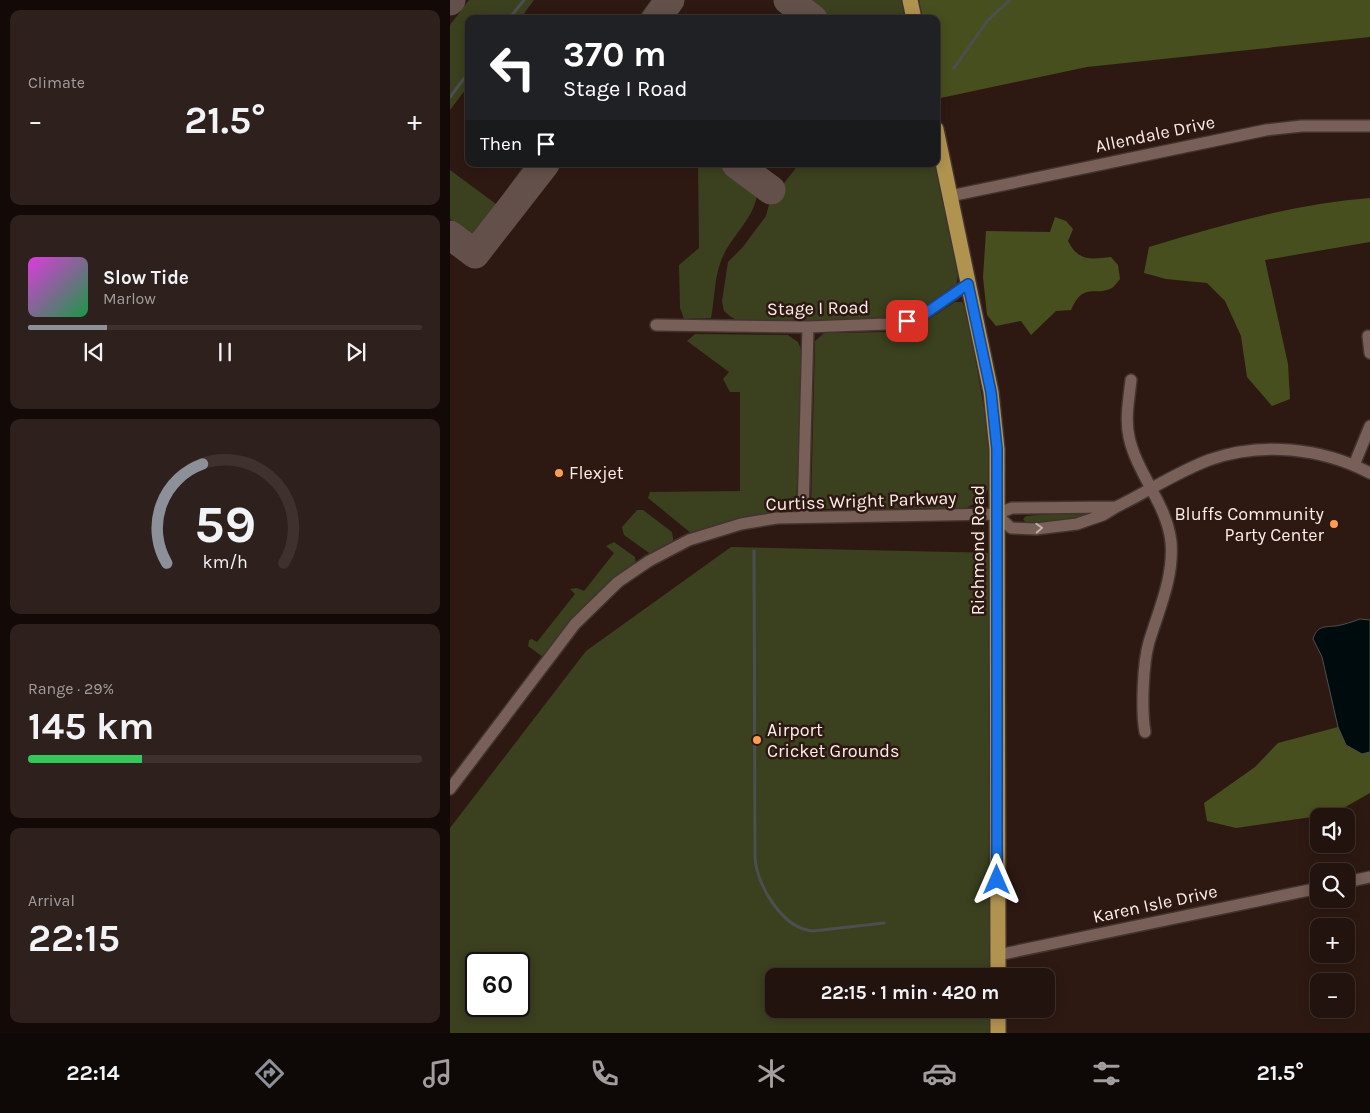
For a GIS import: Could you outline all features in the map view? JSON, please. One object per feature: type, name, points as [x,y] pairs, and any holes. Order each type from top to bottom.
[{"type":"main road","points":[[910,0],[913,15]]},
{"type":"main road","name":"Richmond Road","points":[[940,148],[994,418],[997,449],[998,968]]},
{"type":"main road","points":[[998,1018],[998,1033]]},
{"type":"street","name":"Allendale Drive","points":[[950,196],[1266,130],[1311,126],[1370,126]]},
{"type":"street","name":"Stage I Road","points":[[656,325],[808,327],[907,321],[926,313],[968,284]]},
{"type":"street","points":[[803,516],[808,327]]},
{"type":"street","points":[[1368,336],[1370,353]]},
{"type":"street","points":[[1131,380],[1128,432],[1132,448],[1152,489],[1168,530],[1171,555],[1165,594],[1146,653],[1145,732]]},
{"type":"street","points":[[1354,465],[1370,426]]},
{"type":"street","points":[[996,514],[1011,528],[1036,529],[1077,524],[1103,516],[1116,507],[1210,460],[1250,452],[1286,450],[1310,452],[1354,465],[1370,473]]},
{"type":"street","name":"Curtiss Wright Parkway","points":[[450,788],[575,624],[618,582],[649,560],[689,540],[741,524],[803,516],[996,514],[1012,508],[1116,507]]},
{"type":"street","points":[[1355,880],[1370,877]]},
{"type":"street","name":"Karen Isle Drive","points":[[998,954],[1310,890]]},
{"type":"green space","points":[[469,0],[534,0],[523,15],[465,15],[465,90],[450,110],[450,25]]},
{"type":"green space","points":[[651,0],[663,0],[652,15],[640,15]]},
{"type":"green space","points":[[795,0],[901,0],[904,15],[815,15]]},
{"type":"green space","points":[[910,0],[1370,0],[1370,37],[1087,67],[940,98],[940,15],[913,15]]},
{"type":"green space","points":[[523,167],[536,167],[517,191],[513,194],[504,193]]},
{"type":"green space","points":[[698,167],[732,167],[757,186],[755,204],[721,261],[711,318],[684,319],[680,308],[679,265],[699,248]]},
{"type":"green space","points":[[797,167],[936,167],[958,271],[957,283],[933,305],[905,318],[870,322],[739,321],[724,311],[722,301],[728,262],[742,248],[766,216],[770,201]]},
{"type":"green space","points":[[450,170],[496,204],[497,218],[482,238],[470,235],[450,219]]},
{"type":"green space","points":[[1370,198],[1370,242],[1265,260],[1288,364],[1290,399],[1272,406],[1247,377],[1241,336],[1225,301],[1207,283],[1166,279],[1144,273],[1149,247],[1231,223],[1286,210]]},
{"type":"green space","points":[[1055,217],[1066,221],[1073,229],[1068,241],[1076,253],[1086,258],[1111,257],[1118,265],[1120,279],[1112,288],[1085,293],[1080,296],[1071,310],[1056,311],[1031,335],[1021,321],[996,326],[987,315],[983,277],[986,231],[1050,232]]},
{"type":"green space","points":[[955,302],[962,302],[967,312],[988,431],[988,489],[984,497],[967,508],[815,509],[811,505],[815,341],[824,333],[887,332],[914,329]]},
{"type":"green space","points":[[695,334],[788,335],[798,342],[803,354],[796,506],[793,512],[765,515],[692,534],[648,498],[650,492],[740,491],[740,392],[730,392],[723,379],[729,372],[687,341]]},
{"type":"green space","points":[[637,510],[643,510],[672,532],[674,544],[652,555],[624,535],[622,527]]},
{"type":"green space","points":[[1099,510],[1072,519],[1054,522],[1026,523],[1023,519],[1026,516]]},
{"type":"green space","points":[[614,542],[635,557],[636,564],[543,657],[528,646],[529,640],[532,639],[537,642],[575,594],[570,589],[577,588],[584,591],[614,553],[606,546]]},
{"type":"green space","name":"Airport Cricket Grounds","points":[[731,547],[996,553],[998,968],[765,968],[765,1018],[998,1018],[998,1033],[450,1033],[450,828],[586,651]]},
{"type":"green space","points":[[1338,727],[1346,745],[1361,753],[1370,752],[1370,793],[1344,808],[1310,808],[1310,817],[1236,828],[1207,821],[1204,803],[1255,767],[1278,743]]},
{"type":"shaded area","points":[[1360,619],[1370,620],[1370,752],[1362,754],[1346,745],[1338,727],[1322,657],[1313,639],[1321,628],[1341,625]]},
{"type":"waterway","points":[[512,15],[524,0]]},
{"type":"waterway","points":[[954,68],[988,20],[1010,0]]},
{"type":"waterway","points":[[450,97],[465,77]]},
{"type":"waterway","points":[[754,551],[755,858],[761,881],[766,893],[782,914],[792,923],[802,928],[813,931],[884,923]]},
{"type":"taxiway","points":[[659,15],[670,0]]},
{"type":"taxiway","points":[[788,0],[808,15]]},
{"type":"taxiway","points":[[450,235],[475,254],[543,167]]},
{"type":"taxiway","points":[[740,167],[771,190]]},
{"type":"place","name":"Flexjet","points":[[559,473]]},
{"type":"place","name":"Bluffs Community Party Center","points":[[1334,524]]},
{"type":"place","name":"Airport Cricket Grounds","points":[[757,740]]},
{"type":"route","points":[[907,321],[926,313],[968,284],[991,392],[997,449],[997,880]]}]
